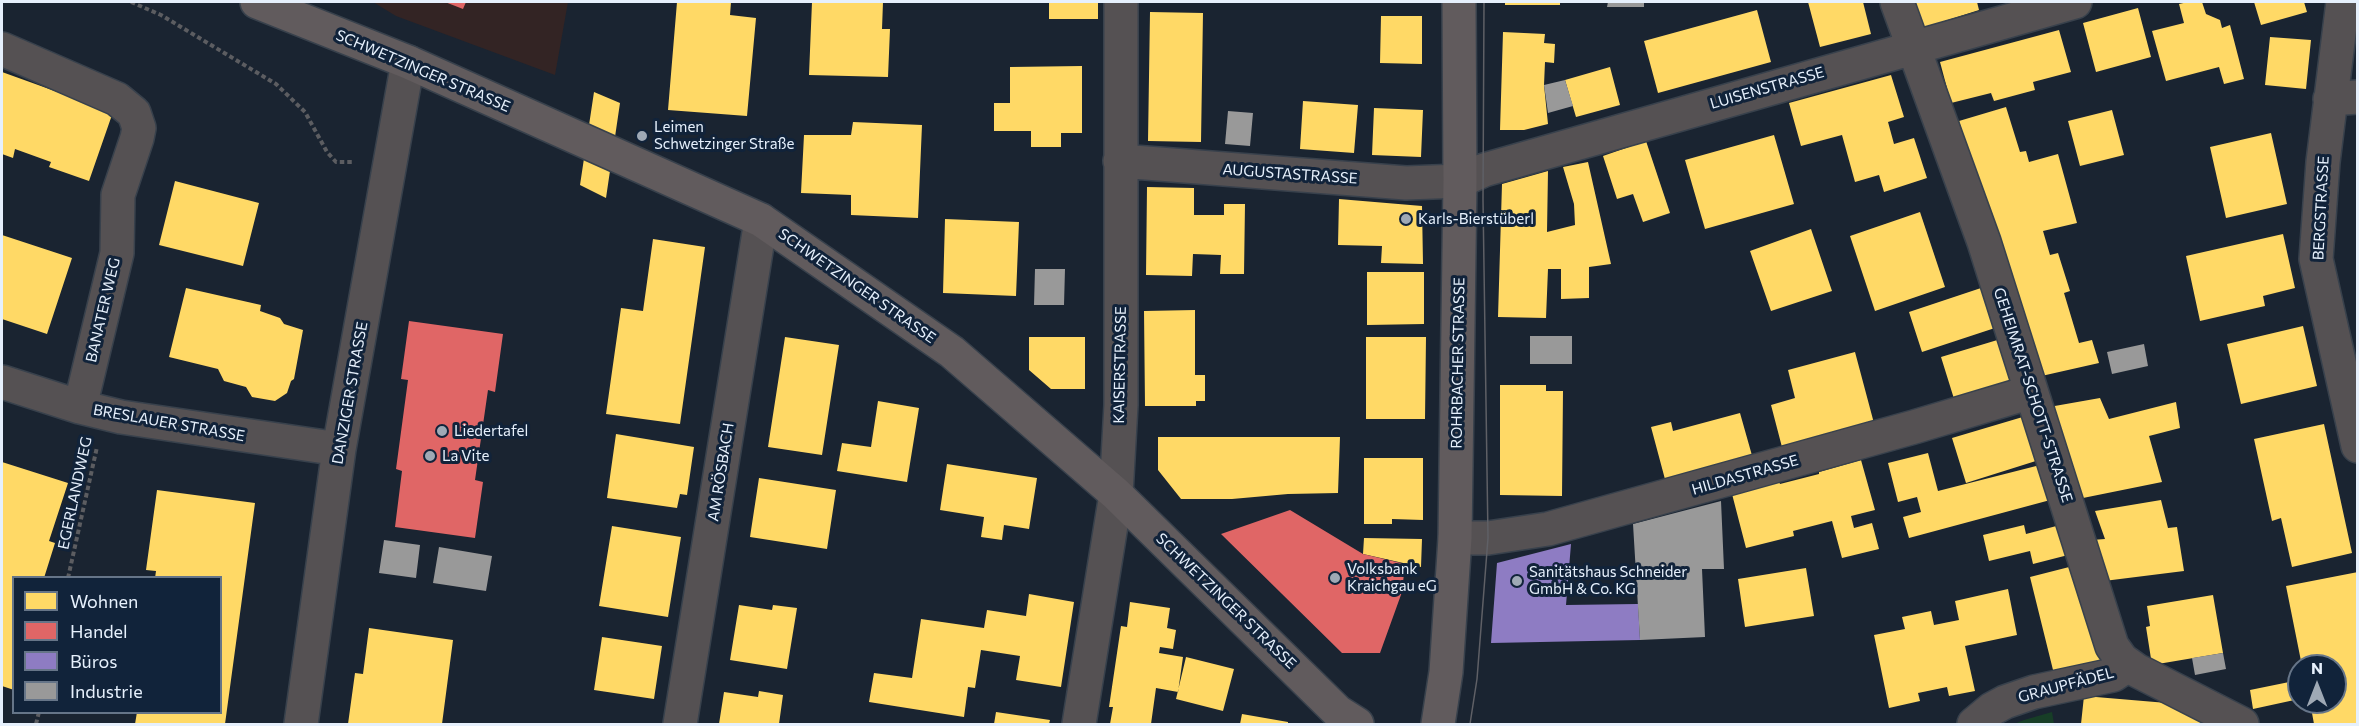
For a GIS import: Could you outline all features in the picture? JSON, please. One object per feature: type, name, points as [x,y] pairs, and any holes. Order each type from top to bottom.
[{"type":"main road","name":"SCHWETZINGER STRASSE","points":[[257,2],[408,62],[762,220],[952,352],[1116,494],[1338,712],[1357,724]]},
{"type":"main road","name":"ROHRBACHER STRASSE","points":[[1438,724],[1447,662],[1455,538],[1460,180],[1459,2]]},
{"type":"street","name":"KAISERSTRASSE","points":[[1079,724],[1116,494],[1121,405],[1121,2]]},
{"type":"street","name":"GEHEIMRAT-SCHOTT-STRASSE","points":[[1897,2],[1984,242],[2112,646],[2128,665],[2242,724]]},
{"type":"street","name":"LUISENSTRASSE","points":[[1460,180],[1484,170],[1913,46],[2075,2]]},
{"type":"street","name":"BERGSTRASSE","points":[[2343,2],[2344,98],[2319,202],[2316,260],[2358,446]]},
{"type":"street","name":"BANATER WEG","points":[[2,48],[117,99],[134,113],[139,128],[118,195],[117,253],[92,410]]},
{"type":"street","name":"DANZIGER STRASSE","points":[[301,724],[339,449],[408,62]]},
{"type":"street","name":"AUGUSTASTRASSE","points":[[1120,161],[1406,183],[1460,180]]},
{"type":"street","name":"AM RÖSBACH","points":[[680,724],[762,220]]},
{"type":"street","name":"BRESLAUER STRASSE","points":[[2,382],[92,410],[147,422],[339,449]]},
{"type":"street","name":"HILDASTRASSE","points":[[1455,538],[1488,538],[1548,529],[2031,392]]},
{"type":"street","name":"GRAUPFÄDEL","points":[[1974,724],[1992,709],[2005,702],[2034,692],[2113,675],[2128,665]]},
{"type":"path","points":[[131,2],[160,15],[276,84],[305,112],[327,152],[336,162],[390,162]]},
{"type":"path","name":"EGERLANDWEG","points":[[68,576],[92,410]]},
{"type":"shaded area","points":[[373,2],[568,2],[555,75],[396,16]]},
{"type":"green space","points":[[2052,712],[2054,724],[2014,724],[2024,720]]},
{"type":"building: Wohnen","points":[[677,2],[731,2],[730,15],[756,18],[747,116],[668,110]]},
{"type":"building: Wohnen","points":[[812,2],[883,2],[882,29],[890,29],[888,77],[809,75]]},
{"type":"building: Wohnen","points":[[1049,2],[1098,2],[1098,19],[1049,19]]},
{"type":"building: Wohnen","points":[[1505,2],[1560,2],[1560,5],[1505,5]]},
{"type":"building: Wohnen","points":[[1808,2],[1863,2],[1871,34],[1820,47]]},
{"type":"building: Wohnen","points":[[1915,2],[1977,2],[1979,10],[1923,28]]},
{"type":"building: Wohnen","points":[[2202,2],[2206,14],[2220,20],[2222,28],[2230,25],[2244,79],[2224,84],[2219,67],[2166,81],[2152,31],[2184,23],[2179,4]]},
{"type":"building: Wohnen","points":[[2254,2],[2304,2],[2307,12],[2261,25]]},
{"type":"building: Wohnen","points":[[2138,8],[2151,57],[2096,72],[2083,23]]},
{"type":"building: Wohnen","points":[[1757,10],[1771,62],[1658,93],[1644,41]]},
{"type":"building: Wohnen","points":[[1150,12],[1203,13],[1201,142],[1148,141]]},
{"type":"building: Wohnen","points":[[1381,16],[1422,16],[1422,64],[1380,63]]},
{"type":"building: Wohnen","points":[[2059,30],[2071,72],[2033,82],[2035,90],[1994,101],[1991,93],[1951,103],[1940,62]]},
{"type":"building: Wohnen","points":[[1503,32],[1545,34],[1544,43],[1555,44],[1554,63],[1545,62],[1544,85],[1548,124],[1524,130],[1500,130]]},
{"type":"building: Wohnen","points":[[2270,37],[2311,40],[2306,89],[2265,85]]},
{"type":"building: Wohnen","points":[[1082,66],[1082,133],[1061,133],[1061,147],[1031,147],[1031,131],[994,131],[994,103],[1010,103],[1010,67]]},
{"type":"building: Wohnen","points":[[1610,67],[1620,105],[1576,117],[1565,80]]},
{"type":"building: Wohnen","points":[[2,72],[113,112],[89,181],[49,167],[51,162],[15,149],[13,158],[2,154]]},
{"type":"building: Wohnen","points":[[1891,75],[1904,117],[1888,122],[1894,144],[1914,138],[1927,178],[1884,192],[1879,175],[1855,182],[1842,135],[1801,146],[1789,103]]},
{"type":"building: Wohnen","points":[[594,92],[620,103],[606,198],[580,185]]},
{"type":"building: Wohnen","points":[[1303,101],[1358,105],[1354,153],[1300,149]]},
{"type":"building: Wohnen","points":[[2006,107],[2020,152],[2026,151],[2029,162],[2058,154],[2077,223],[2043,231],[2050,255],[2058,253],[2070,291],[2064,293],[2079,343],[2092,340],[2099,363],[2037,377],[1959,121]]},
{"type":"building: Wohnen","points":[[1374,108],[1423,110],[1421,157],[1372,155]]},
{"type":"building: Wohnen","points":[[2112,110],[2124,155],[2080,166],[2068,121]]},
{"type":"building: Wohnen","points":[[853,122],[922,125],[918,218],[851,215],[851,195],[801,193],[804,135],[851,135]]},
{"type":"building: Wohnen","points":[[2271,133],[2287,204],[2226,218],[2210,147]]},
{"type":"building: Wohnen","points":[[1774,135],[1794,204],[1705,229],[1685,160]]},
{"type":"building: Wohnen","points":[[1646,141],[1670,213],[1643,222],[1633,194],[1617,199],[1603,156]]},
{"type":"building: Wohnen","points":[[1588,162],[1611,264],[1589,267],[1589,298],[1561,299],[1561,269],[1548,269],[1546,318],[1498,317],[1502,184],[1548,171],[1547,232],[1575,225],[1574,204],[1563,167]]},
{"type":"building: Wohnen","points":[[175,181],[259,203],[243,266],[159,245]]},
{"type":"building: Wohnen","points":[[1147,187],[1194,188],[1194,215],[1224,215],[1224,204],[1245,204],[1244,274],[1220,274],[1221,255],[1193,254],[1192,276],[1146,275]]},
{"type":"building: Wohnen","points":[[1339,199],[1422,206],[1423,264],[1381,263],[1382,246],[1338,245]]},
{"type":"building: Wohnen","points":[[1920,212],[1945,287],[1875,311],[1850,236]]},
{"type":"building: Wohnen","points":[[945,219],[1019,222],[1016,296],[943,293]]},
{"type":"building: Wohnen","points":[[1811,229],[1832,291],[1771,311],[1750,251]]},
{"type":"building: Wohnen","points":[[2283,234],[2295,288],[2263,296],[2265,306],[2200,321],[2186,256]]},
{"type":"building: Wohnen","points":[[2,235],[72,258],[47,334],[2,319]]},
{"type":"building: Wohnen","points":[[653,239],[705,247],[680,424],[606,414],[621,308],[643,311]]},
{"type":"building: Wohnen","points":[[1367,272],[1424,272],[1424,324],[1367,325]]},
{"type":"building: Wohnen","points":[[1987,286],[2001,326],[1922,352],[1909,312]]},
{"type":"building: Wohnen","points":[[186,288],[261,305],[260,311],[280,318],[284,324],[303,330],[294,379],[287,393],[275,401],[252,397],[246,387],[224,381],[218,369],[169,357]]},
{"type":"building: Wohnen","points":[[1195,310],[1195,375],[1205,375],[1205,401],[1196,401],[1196,406],[1145,406],[1144,311]]},
{"type":"building: Wohnen","points":[[2303,326],[2317,386],[2241,404],[2227,344]]},
{"type":"building: Wohnen","points":[[785,337],[839,345],[822,455],[768,447]]},
{"type":"building: Wohnen","points":[[1029,337],[1085,337],[1085,389],[1051,389],[1029,370]]},
{"type":"building: Wohnen","points":[[1366,337],[1426,337],[1425,419],[1366,419]]},
{"type":"building: Wohnen","points":[[2004,338],[2018,382],[1955,402],[1941,357]]},
{"type":"building: Wohnen","points":[[1855,352],[1875,427],[1783,451],[1771,405],[1795,398],[1788,370]]},
{"type":"building: Wohnen","points":[[1500,385],[1546,385],[1546,391],[1563,391],[1562,496],[1500,495]]},
{"type":"building: Wohnen","points":[[2100,398],[2109,419],[2176,402],[2180,428],[2149,436],[2162,482],[2078,499],[2049,407]]},
{"type":"building: Wohnen","points":[[878,401],[919,408],[907,482],[837,471],[842,443],[871,447]]},
{"type":"building: Wohnen","points":[[1740,413],[1753,459],[1666,483],[1651,427],[1671,422],[1673,431]]},
{"type":"building: Wohnen","points":[[2026,416],[2039,460],[1966,483],[1952,438]]},
{"type":"building: Wohnen","points":[[2324,424],[2352,553],[2292,567],[2281,518],[2272,521],[2254,439]]},
{"type":"building: Wohnen","points":[[616,434],[694,447],[687,495],[680,494],[677,508],[607,498]]},
{"type":"building: Wohnen","points":[[1158,437],[1340,437],[1338,493],[1288,494],[1232,499],[1181,499],[1158,470]]},
{"type":"building: Wohnen","points":[[1928,453],[1938,491],[2044,464],[2054,499],[1909,538],[1903,517],[1921,512],[1917,497],[1898,502],[1888,463]]},
{"type":"building: Wohnen","points":[[1364,458],[1423,458],[1423,520],[1392,519],[1392,524],[1364,524]]},
{"type":"building: Wohnen","points":[[1861,460],[1875,510],[1851,516],[1854,528],[1872,523],[1879,549],[1842,558],[1832,521],[1793,531],[1794,536],[1746,548],[1732,494],[1819,474],[1819,472]]},
{"type":"building: Wohnen","points":[[2,462],[68,483],[49,541],[55,543],[45,576],[12,576],[12,689],[2,686]]},
{"type":"building: Wohnen","points":[[947,464],[1037,478],[1029,529],[1004,525],[1002,540],[981,537],[984,517],[940,510]]},
{"type":"building: Wohnen","points":[[759,478],[836,490],[827,549],[750,537]]},
{"type":"building: Wohnen","points":[[157,490],[255,503],[225,724],[135,724],[137,714],[222,714],[222,576],[155,576],[156,571],[146,570]]},
{"type":"building: Wohnen","points":[[2161,500],[2168,528],[2177,527],[2184,571],[2104,581],[2092,540],[2105,539],[2095,511]]},
{"type":"building: Wohnen","points":[[2064,524],[2072,554],[2033,564],[2030,551],[1989,561],[1983,535],[2024,525],[2026,534]]},
{"type":"building: Wohnen","points":[[612,526],[681,537],[668,617],[599,606]]},
{"type":"building: Wohnen","points":[[1364,538],[1422,539],[1421,567],[1363,554]]},
{"type":"building: Wohnen","points":[[2077,565],[2102,663],[2054,674],[2030,577]]},
{"type":"building: Wohnen","points":[[1806,568],[1814,616],[1745,627],[1738,579]]},
{"type":"building: Wohnen","points":[[2358,572],[2358,724],[2314,724],[2312,714],[2347,714],[2347,654],[2300,654],[2286,586]]},
{"type":"building: Wohnen","points":[[2008,589],[2017,635],[1965,646],[1975,691],[1949,696],[1947,687],[1918,693],[1920,701],[1889,708],[1874,635],[1905,629],[1902,617],[1931,611],[1934,625],[1959,620],[1955,601]]},
{"type":"building: Wohnen","points":[[1029,594],[1074,602],[1061,687],[1016,680],[1020,656],[981,650],[975,688],[968,687],[964,717],[869,702],[874,673],[912,678],[921,619],[984,628],[987,610],[1026,616]]},
{"type":"building: Wohnen","points":[[2213,595],[2223,653],[2152,665],[2146,627],[2150,626],[2147,606]]},
{"type":"building: Wohnen","points":[[1130,602],[1170,608],[1167,628],[1176,630],[1173,649],[1160,647],[1159,653],[1183,657],[1178,692],[1156,688],[1151,724],[1110,724],[1113,707],[1109,707],[1121,626],[1127,627]]},
{"type":"building: Wohnen","points":[[739,605],[772,610],[773,605],[797,608],[787,669],[730,660]]},
{"type":"building: Wohnen","points":[[369,628],[453,640],[442,724],[348,724],[355,673],[363,674]]},
{"type":"building: Wohnen","points":[[602,637],[662,646],[654,699],[594,690]]},
{"type":"building: Wohnen","points":[[1186,657],[1234,669],[1223,711],[1176,699]]},
{"type":"building: Wohnen","points":[[2287,682],[2287,702],[2253,709],[2250,690]]},
{"type":"building: Wohnen","points":[[759,691],[783,695],[779,724],[719,724],[724,692],[758,697]]},
{"type":"building: Wohnen","points":[[2084,696],[2167,703],[2207,724],[2081,724]]},
{"type":"building: Wohnen","points":[[996,712],[1050,720],[1049,724],[994,724]]},
{"type":"building: Wohnen","points":[[1242,714],[1288,722],[1288,724],[1240,724]]},
{"type":"building: Handel","points":[[445,2],[466,2],[463,9]]},
{"type":"building: Handel","name":"Liedertafel","points":[[409,321],[503,334],[495,392],[488,390],[475,480],[483,482],[475,538],[395,527],[402,471],[396,469],[408,380],[401,379]]},
{"type":"building: Handel","name":"Volksbank Kraichgau eG","points":[[1290,510],[1363,554],[1405,564],[1402,592],[1380,653],[1342,653],[1221,534]]},
{"type":"building: Büros","points":[[1571,544],[1566,605],[1638,604],[1640,640],[1491,643],[1497,563]]},
{"type":"building: Industrie","points":[[1608,2],[1644,2],[1644,7],[1607,7]]},
{"type":"building: Industrie","points":[[1565,80],[1573,106],[1548,113],[1544,85]]},
{"type":"building: Industrie","points":[[1228,111],[1253,113],[1250,146],[1225,144]]},
{"type":"building: Industrie","points":[[1035,269],[1065,269],[1064,305],[1034,305]]},
{"type":"building: Industrie","points":[[1530,336],[1572,336],[1572,364],[1530,364]]},
{"type":"building: Industrie","points":[[2144,344],[2148,366],[2112,374],[2107,352]]},
{"type":"building: Industrie","points":[[1721,501],[1724,569],[1702,569],[1705,637],[1640,640],[1633,524]]},
{"type":"building: Industrie","points":[[384,540],[420,545],[416,578],[379,573]]},
{"type":"building: Industrie","points":[[439,547],[492,556],[486,591],[433,583]]},
{"type":"building: Industrie","points":[[2223,653],[2226,669],[2195,675],[2192,658]]},
{"type":"tram line","points":[[1470,724],[1477,679],[1488,538],[1483,200],[1484,2]]},
{"type":"place","name":"Leimen Schwetzinger Straße","points":[[642,136]]},
{"type":"place","name":"Karls-Bierstüberl","points":[[1406,219]]},
{"type":"place","name":"Liedertafel","points":[[442,431]]},
{"type":"place","name":"La Vite","points":[[430,456]]},
{"type":"place","name":"Volksbank Kraichgau eG","points":[[1335,578]]},
{"type":"place","name":"Sanitätshaus Schneider GmbH & Co. KG","points":[[1517,581]]}]
